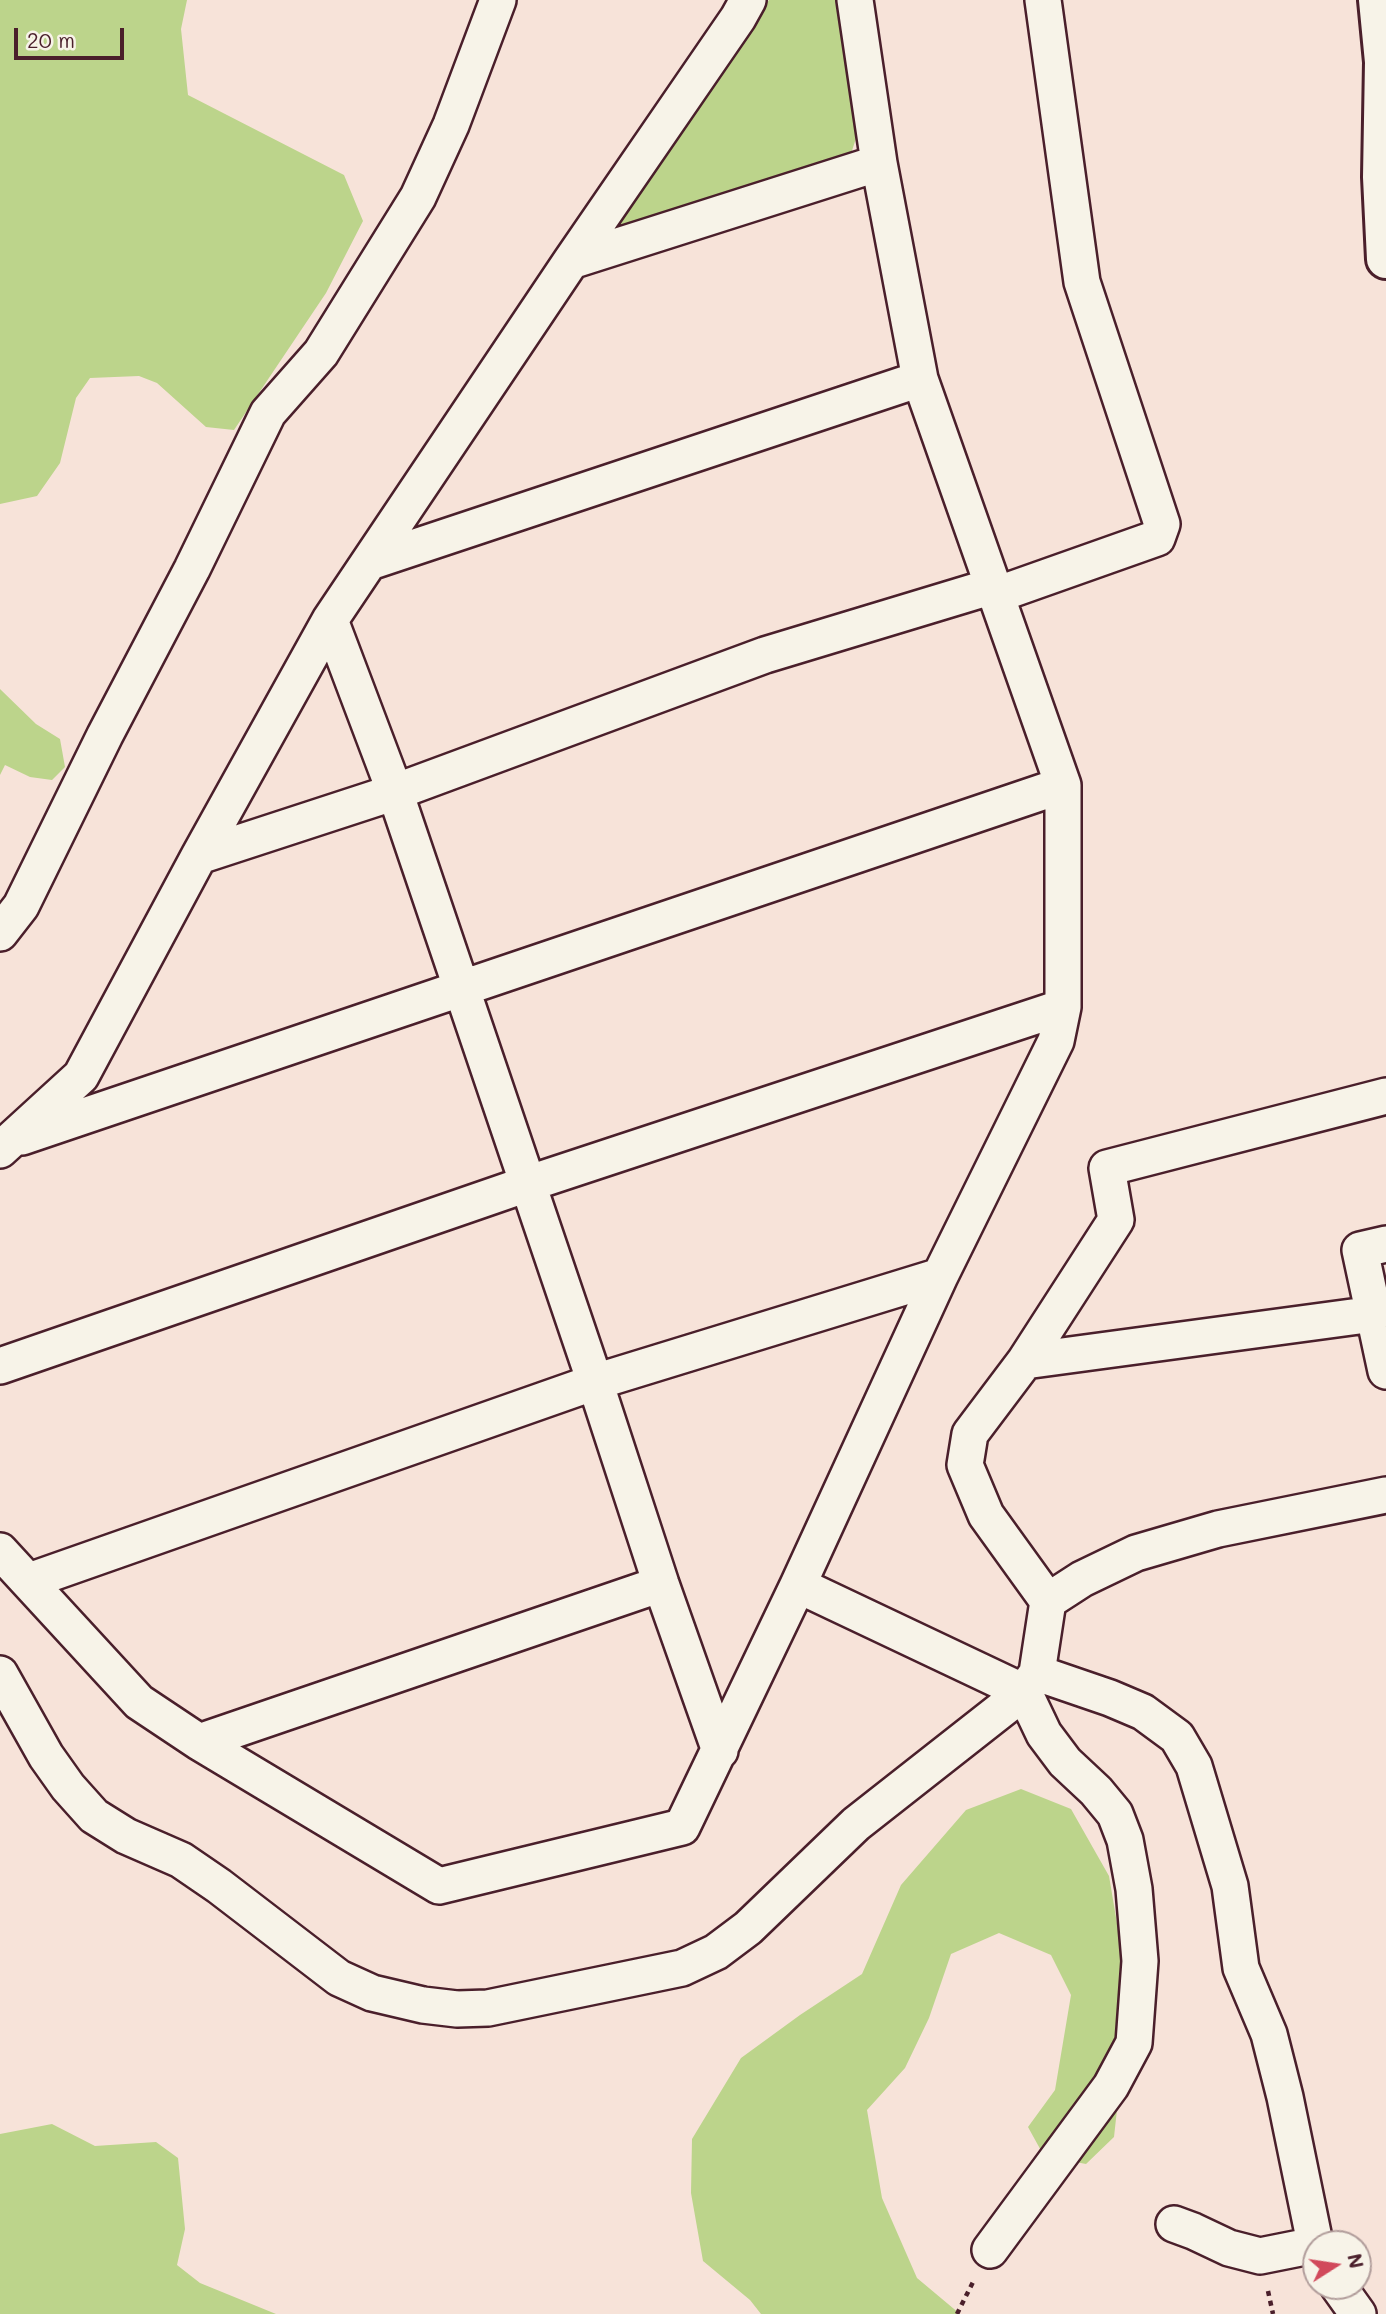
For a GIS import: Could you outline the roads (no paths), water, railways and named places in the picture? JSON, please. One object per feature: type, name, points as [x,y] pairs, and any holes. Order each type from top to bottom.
[{"type":"street","points":[[0,933],[21,906],[268,414],[321,353],[418,197],[451,125],[498,0]]},
{"type":"street","points":[[3,1146],[81,1076],[199,856],[330,621],[748,0]]},
{"type":"street","points":[[0,1551],[139,1702],[199,1742],[439,1886],[682,1827],[798,1585],[940,1276],[1056,1041],[1063,1007],[1063,785],[920,379],[879,163],[855,0]]},
{"type":"street","points":[[199,856],[395,792],[765,655],[994,590],[1157,538],[1163,524],[1082,282],[1043,0]]},
{"type":"street","points":[[1378,0],[1384,62],[1382,177],[1386,259]]},
{"type":"street","points":[[571,261],[879,163]]},
{"type":"street","points":[[370,562],[920,379]]},
{"type":"street","points":[[330,621],[395,792],[462,986],[661,1584],[720,1751]]},
{"type":"street","points":[[3,1146],[462,986],[1063,785]]},
{"type":"street","points":[[0,1366],[527,1184],[1063,1007]]},
{"type":"street","points":[[1048,1601],[986,1516],[965,1465],[970,1434],[1025,1361],[1116,1220],[1107,1168],[1386,1096]]},
{"type":"street","points":[[1386,1244],[1360,1250],[1386,1371]]},
{"type":"street","points":[[29,1581],[595,1382],[940,1276]]},
{"type":"street","points":[[1025,1361],[1374,1314]]},
{"type":"street","points":[[990,2250],[1111,2086],[1134,2043],[1140,1961],[1132,1877],[1125,1840],[1115,1814],[1096,1791],[1065,1762],[1044,1734],[1030,1682],[1048,1601],[1082,1579],[1136,1553],[1217,1529],[1386,1495]]},
{"type":"street","points":[[199,1742],[661,1584]]},
{"type":"street","points":[[798,1585],[1030,1682],[1110,1698],[1143,1712],[1177,1737],[1194,1766],[1230,1886],[1241,1968],[1269,2034],[1311,2230]]},
{"type":"street","points":[[0,1674],[46,1756],[68,1787],[94,1816],[126,1836],[181,1860],[219,1885],[339,1978],[372,1993],[423,2005],[457,2009],[488,2008],[682,1968],[716,1952],[748,1928],[856,1824],[1030,1682]]},
{"type":"street","points":[[1174,2224],[1229,2248],[1260,2256],[1302,2249]]}]
